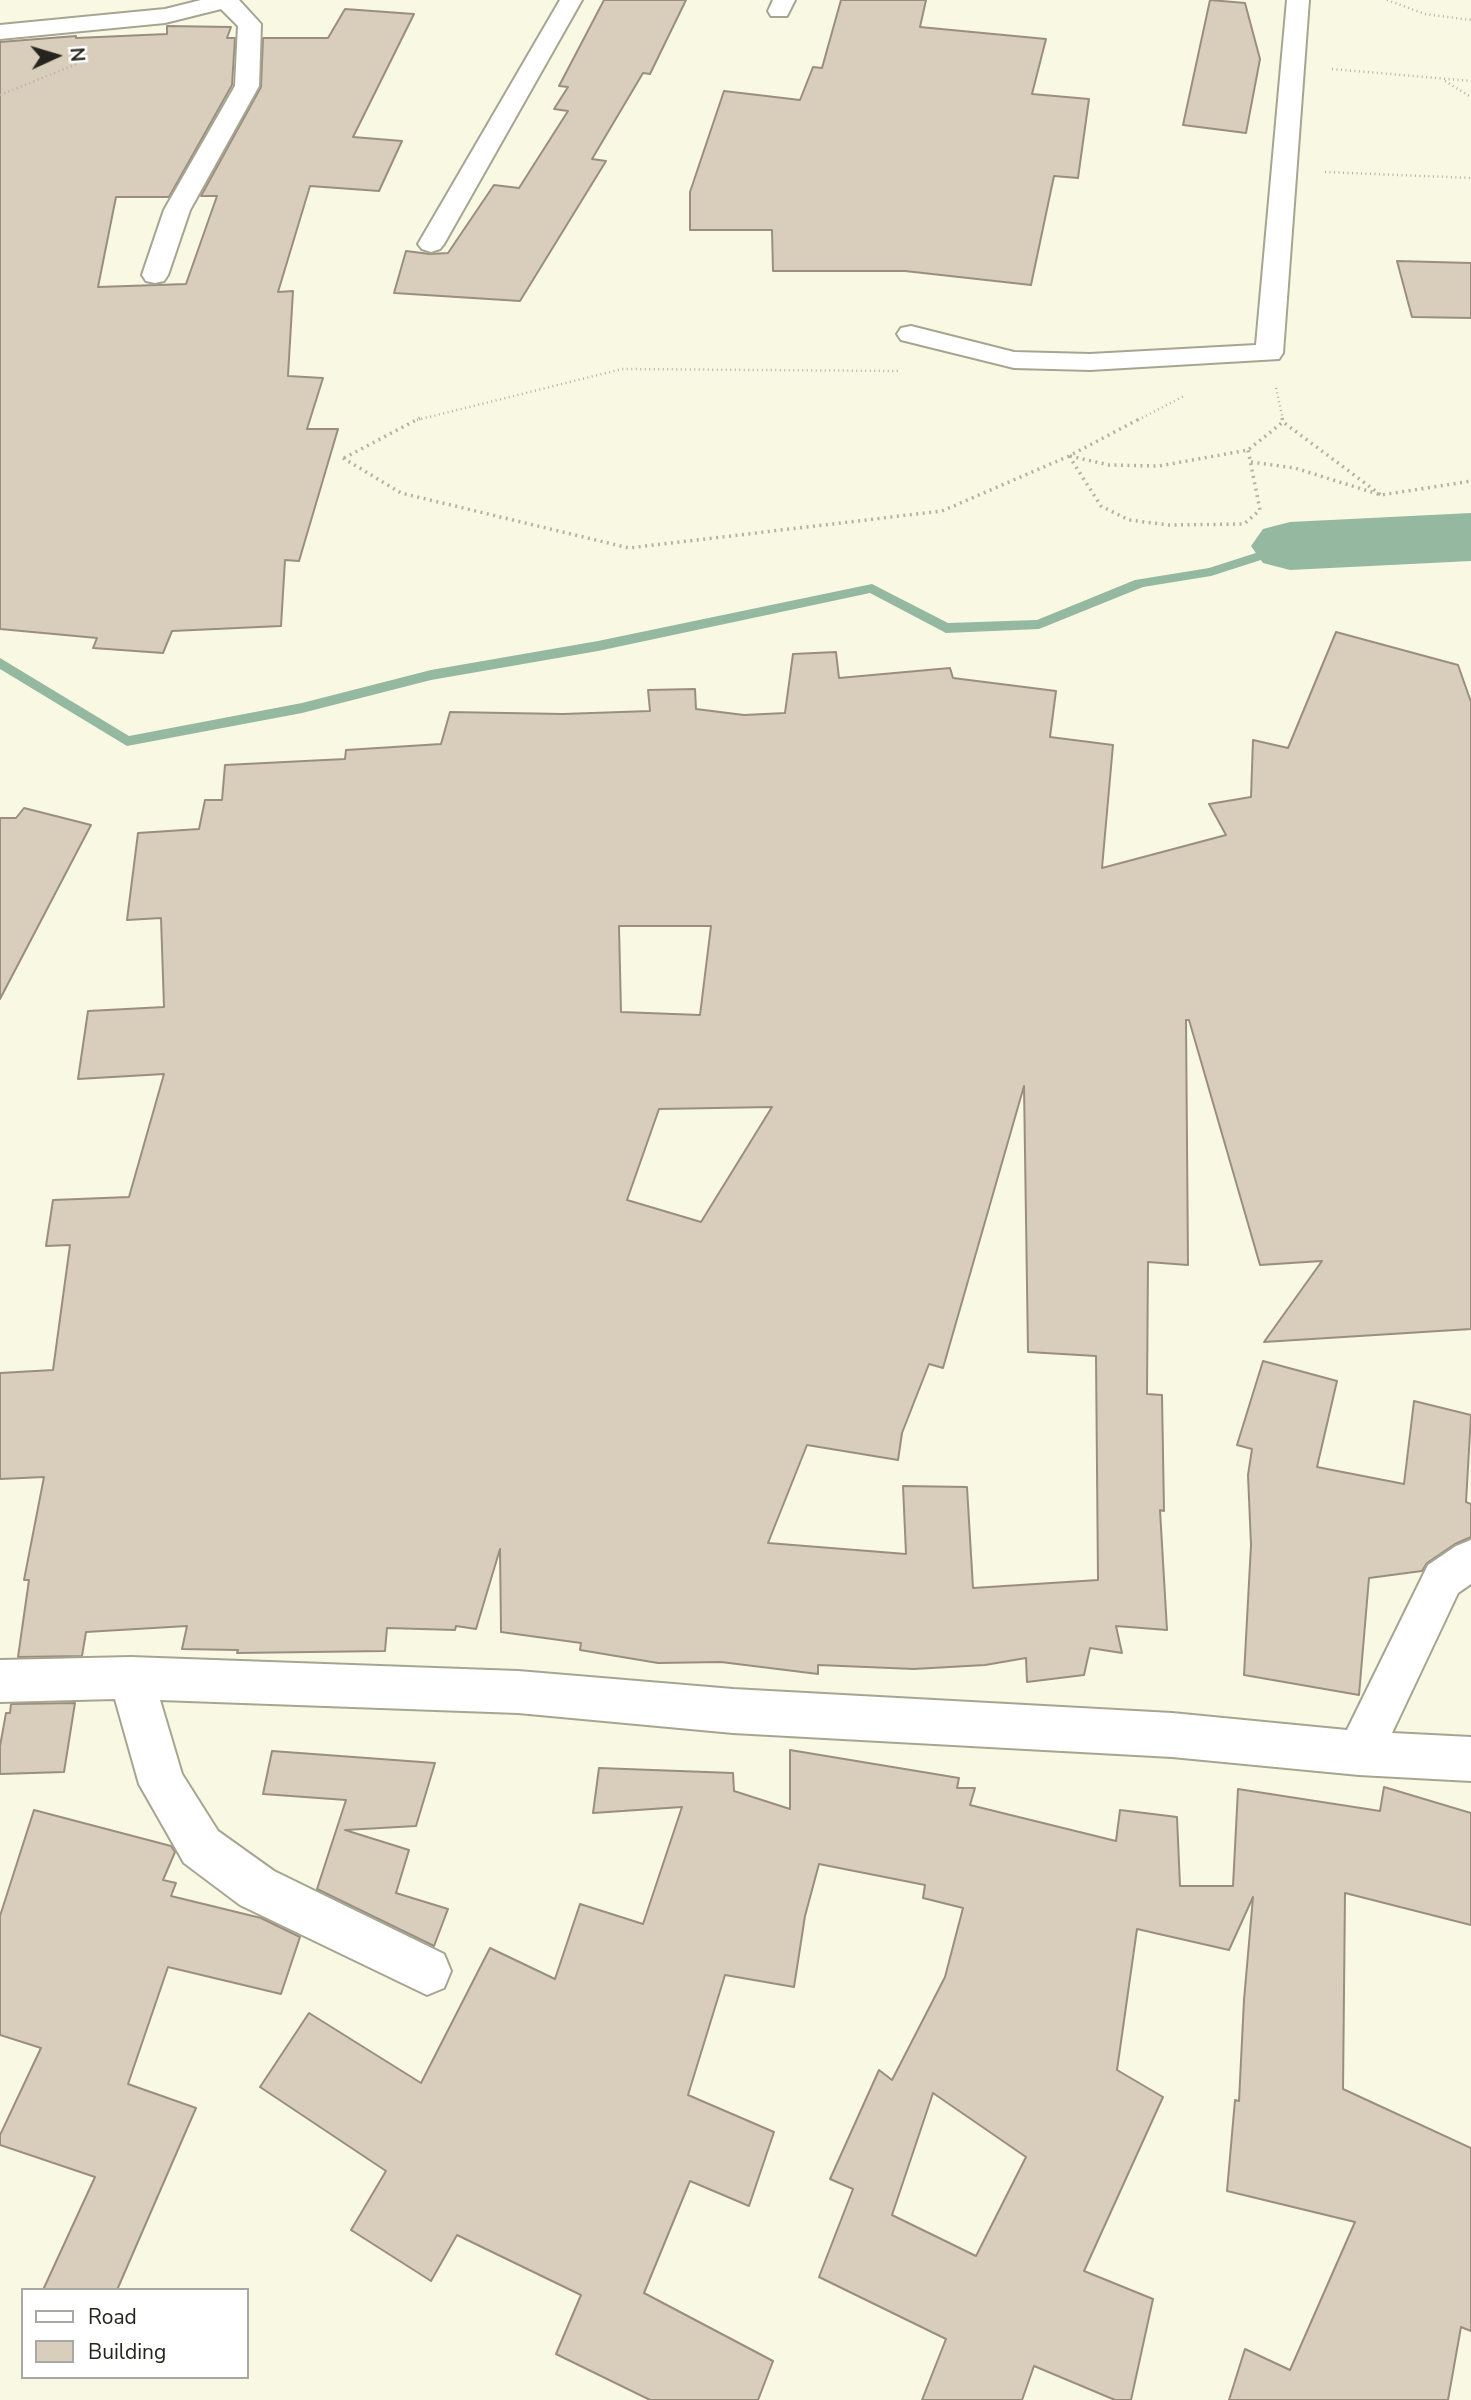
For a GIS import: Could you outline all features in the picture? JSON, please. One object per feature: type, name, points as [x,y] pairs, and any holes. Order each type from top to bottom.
[{"type":"street","points":[[0,32],[166,16],[227,0],[250,24],[247,86],[177,210],[155,275]]},
{"type":"street","points":[[431,244],[571,0]]},
{"type":"street","points":[[911,334],[1014,360],[1090,362],[1269,353],[1298,0]]},
{"type":"street","points":[[1359,1753],[1443,1579],[1471,1560]]},
{"type":"street","points":[[131,1678],[162,1784],[201,1847],[257,1888],[427,1971]]},
{"type":"street","points":[[0,1681],[131,1678],[519,1692],[733,1710],[1172,1735],[1359,1753],[1471,1759]]},
{"type":"path","points":[[1387,0],[1425,14],[1471,20]]},
{"type":"path","points":[[1292,54],[1332,69],[1471,81]]},
{"type":"path","points":[[1442,79],[1471,97]]},
{"type":"path","points":[[1284,170],[1471,178]]},
{"type":"path","points":[[906,370],[892,373],[768,368],[622,369],[425,416],[344,458],[401,493],[629,548],[942,511],[1069,456],[1186,395]]},
{"type":"path","points":[[1069,456],[1109,465],[1160,466],[1248,450],[1283,422],[1381,495]]},
{"type":"path","points":[[1069,456],[1102,507],[1119,517],[1198,526],[1244,524],[1260,510],[1248,450]]},
{"type":"path","points":[[1251,462],[1295,468],[1381,495],[1471,481]]},
{"type":"building","points":[[604,0],[686,0],[650,74],[643,73],[592,159],[606,161],[520,301],[394,293],[406,251],[448,253],[494,185],[519,188],[568,111],[554,109],[568,87],[559,86]]},
{"type":"building","points":[[841,0],[926,0],[920,27],[1046,39],[1032,94],[1089,99],[1078,178],[1054,176],[1031,285],[905,271],[773,271],[772,230],[690,230],[690,192],[724,91],[800,100],[813,67],[822,68]]},
{"type":"building","points":[[1210,0],[1245,3],[1260,59],[1246,133],[1183,125]]},
{"type":"building","points":[[345,9],[414,14],[353,137],[402,141],[379,191],[310,186],[278,292],[293,291],[288,376],[323,378],[307,429],[338,429],[299,561],[285,560],[281,626],[172,631],[163,653],[93,648],[97,638],[0,629],[0,42],[76,36],[167,34],[167,26],[231,27],[227,38],[235,38],[232,85],[169,197],[116,197],[98,287],[186,284],[217,196],[201,196],[261,87],[263,38],[328,38]]},
{"type":"building","points":[[1397,261],[1471,263],[1471,318],[1412,317]]},
{"type":"building","points":[[1336,632],[1458,665],[1471,702],[1471,1329],[1264,1342],[1322,1261],[1260,1265],[1189,1020],[1186,1020],[1188,1265],[1148,1262],[1147,1394],[1162,1395],[1164,1511],[1160,1510],[1167,1630],[1116,1626],[1122,1653],[1090,1648],[1084,1675],[1027,1682],[1026,1658],[985,1665],[914,1669],[818,1665],[818,1674],[721,1662],[658,1663],[580,1650],[581,1643],[501,1632],[500,1549],[476,1629],[456,1626],[455,1630],[387,1628],[385,1651],[237,1653],[238,1650],[182,1649],[187,1626],[86,1632],[82,1656],[18,1657],[29,1580],[24,1580],[44,1477],[0,1479],[0,1373],[53,1370],[70,1245],[46,1246],[53,1200],[129,1197],[164,1074],[78,1079],[88,1011],[164,1007],[161,918],[127,920],[138,833],[199,829],[205,800],[222,800],[225,765],[345,759],[346,750],[441,744],[450,712],[563,714],[650,711],[648,690],[695,689],[696,709],[744,715],[785,713],[793,654],[836,652],[839,678],[950,668],[953,678],[1056,691],[1050,737],[1113,745],[1102,868],[1226,835],[1209,804],[1251,797],[1253,740],[1288,748]],"holes":[[[619,926],[711,926],[700,1015],[621,1012]],[[1024,1086],[1028,1352],[1096,1356],[1098,1580],[973,1588],[967,1487],[903,1486],[906,1554],[768,1543],[807,1445],[898,1460],[902,1433],[929,1364],[943,1368]],[[772,1107],[701,1222],[627,1200],[659,1109]]]},
{"type":"building","points":[[24,808],[91,825],[0,999],[0,818],[16,818]]},
{"type":"building","points":[[1263,1361],[1337,1381],[1317,1467],[1404,1484],[1414,1401],[1471,1415],[1466,1502],[1471,1504],[1471,1537],[1455,1544],[1427,1563],[1422,1571],[1369,1578],[1359,1695],[1244,1675],[1251,1545],[1248,1475],[1252,1449],[1237,1445]]},
{"type":"building","points":[[75,1703],[64,1772],[0,1774],[0,1746],[6,1713],[10,1713],[11,1704]]},
{"type":"building","points":[[790,1750],[959,1778],[957,1788],[975,1788],[970,1805],[1116,1841],[1120,1810],[1177,1817],[1180,1886],[1233,1886],[1238,1789],[1380,1811],[1384,1787],[1471,1813],[1471,1925],[1345,1893],[1343,2089],[1471,2148],[1471,2331],[1461,2327],[1448,2400],[1229,2400],[1245,2349],[1290,2370],[1355,2222],[1227,2191],[1235,2100],[1239,2101],[1253,1897],[1229,1950],[1137,1929],[1117,2070],[1163,2097],[1084,2271],[1153,2299],[1131,2400],[1115,2400],[1034,2366],[1022,2400],[922,2400],[946,2339],[819,2277],[853,2189],[830,2179],[879,2070],[892,2080],[945,1977],[963,1908],[923,1898],[925,1885],[819,1864],[805,1916],[794,1987],[725,1975],[688,2095],[774,2132],[749,2206],[690,2181],[644,2293],[773,2361],[758,2400],[650,2400],[556,2354],[581,2295],[457,2235],[431,2281],[351,2230],[386,2171],[260,2087],[309,2013],[421,2083],[490,1948],[555,1979],[580,1904],[643,1924],[682,1807],[593,1813],[599,1768],[733,1773],[734,1791],[790,1809]],"holes":[[[933,2093],[1026,2157],[976,2256],[892,2215]]]},
{"type":"building","points":[[272,1751],[435,1763],[416,1826],[345,1830],[409,1850],[396,1893],[448,1909],[434,1946],[317,1889],[346,1800],[263,1794]]},
{"type":"building","points":[[34,1810],[171,1846],[175,1852],[163,1880],[176,1883],[171,1896],[261,1918],[300,1937],[281,1994],[168,1967],[128,2084],[196,2108],[118,2288],[44,2288],[95,2177],[0,2145],[0,2135],[41,2048],[0,2035],[0,1916]]},
{"type":"waterway","points":[[1290,546],[1471,537]]},
{"type":"waterway","points":[[0,663],[127,741],[302,708],[431,675],[598,646],[872,588],[946,628],[1039,624],[1140,583],[1211,572],[1290,546]]}]
